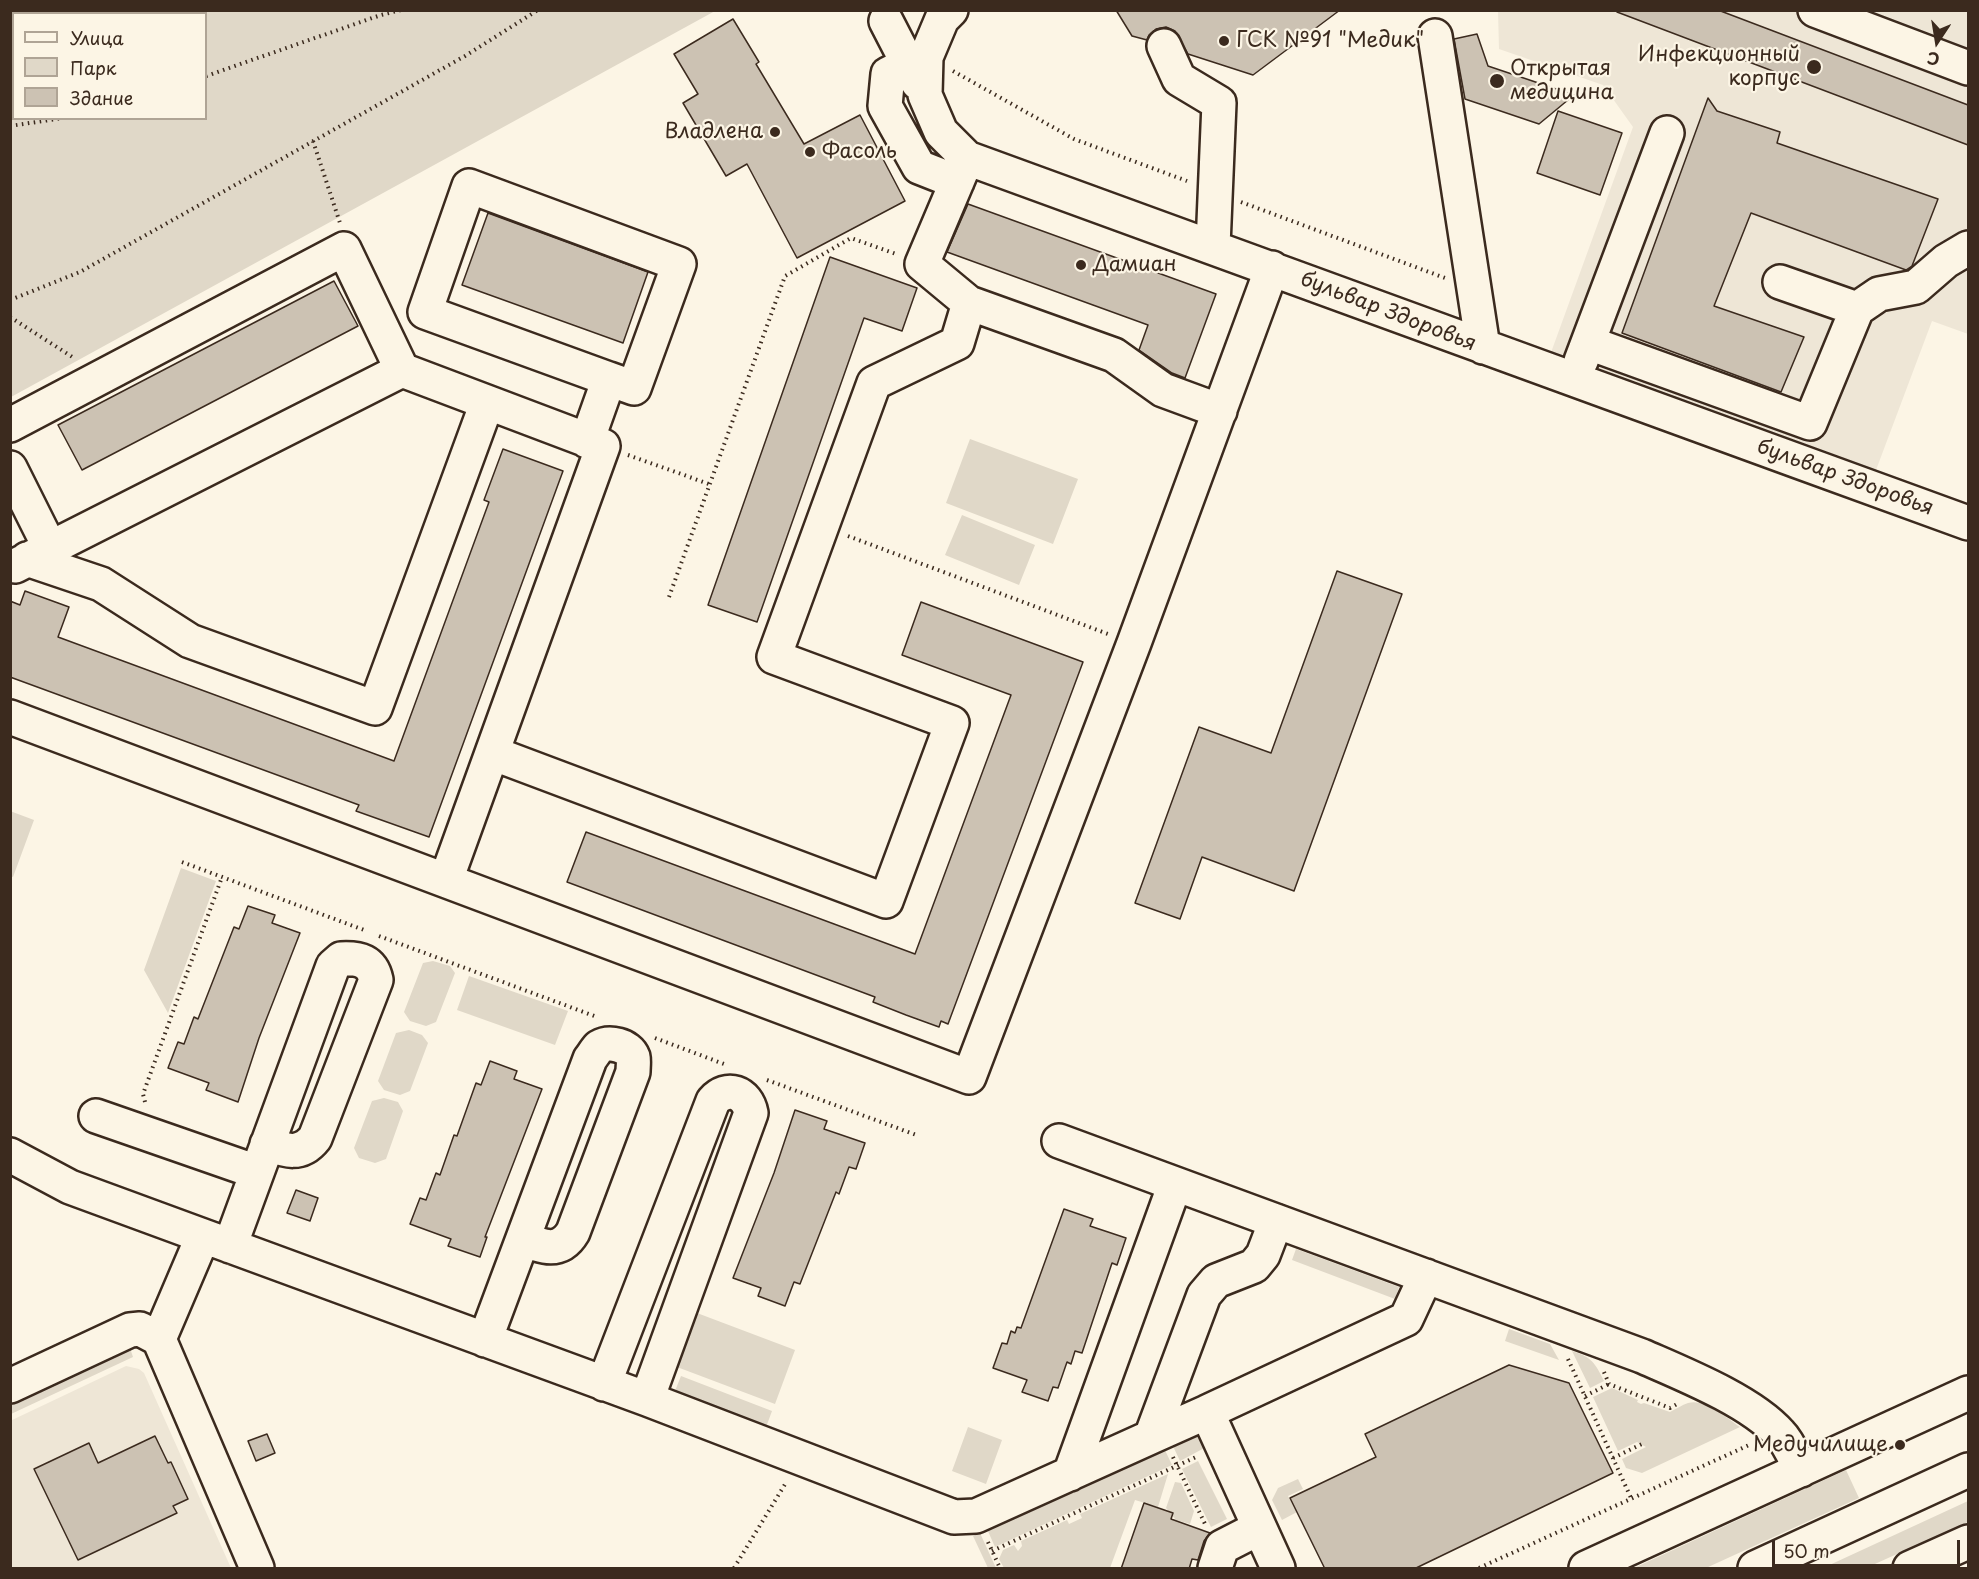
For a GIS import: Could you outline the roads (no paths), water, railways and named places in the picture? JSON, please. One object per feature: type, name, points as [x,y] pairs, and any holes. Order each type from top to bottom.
[{"type":"street","name":"бульвар Здоровья","points":[[951,10],[942,19],[926,57],[925,95],[941,132],[962,170],[1213,246],[1796,460],[1966,513]]},
{"type":"street","points":[[1815,10],[1968,68]]},
{"type":"street","points":[[886,21],[925,95]]},
{"type":"street","points":[[1435,36],[1483,347]]},
{"type":"street","points":[[1164,46],[1179,79],[1220,103],[1213,246]]},
{"type":"street","points":[[908,64],[888,74],[885,106],[919,167],[962,170],[922,264],[969,303],[1114,355],[1163,390],[1220,411]]},
{"type":"street","points":[[1575,380],[1667,133]]},
{"type":"street","points":[[469,186],[680,264],[634,388],[609,379],[425,312],[469,186]]},
{"type":"street","points":[[1796,460],[1857,309],[1879,294],[1916,287],[1946,261],[1968,248]]},
{"type":"street","points":[[10,425],[344,249],[402,370],[595,444]]},
{"type":"street","points":[[10,717],[969,1077],[1134,643],[1272,268]]},
{"type":"street","points":[[1780,282],[1857,309]]},
{"type":"street","points":[[492,753],[886,901],[952,723],[774,657],[874,383],[957,343],[969,303]]},
{"type":"street","points":[[1588,343],[1810,423]]},
{"type":"street","points":[[29,559],[402,370]]},
{"type":"street","points":[[446,880],[492,753],[595,444],[609,379]]},
{"type":"street","points":[[29,559],[101,584],[190,641],[375,708],[487,403]]},
{"type":"street","points":[[10,468],[29,559]]},
{"type":"street","points":[[96,1116],[262,1158],[284,1150],[297,1151],[309,1146],[315,1138],[376,980],[374,970],[366,963],[354,958],[341,959],[333,966],[262,1158],[217,1241],[159,1339]]},
{"type":"street","points":[[485,1340],[590,1059],[598,1048],[608,1044],[620,1046],[630,1052],[634,1058],[633,1072],[573,1232],[568,1241],[557,1246],[544,1247],[523,1239]]},
{"type":"street","points":[[604,1384],[713,1101],[719,1094],[727,1091],[736,1093],[749,1104],[751,1113],[647,1399]]},
{"type":"street","points":[[1059,1141],[1642,1356],[1694,1379],[1758,1414],[1781,1435],[1801,1470]]},
{"type":"street","points":[[10,1155],[70,1187],[647,1399],[954,1517],[976,1516],[1070,1474],[1161,1447],[1207,1412],[1406,1319],[1426,1276]]},
{"type":"street","points":[[1070,1474],[1175,1184]]},
{"type":"street","points":[[1161,1447],[1204,1295],[1216,1281],[1254,1266],[1263,1255],[1276,1221]]},
{"type":"street","points":[[10,1386],[130,1330],[140,1329],[159,1339],[257,1569]]},
{"type":"street","points":[[1586,1569],[1968,1393]]},
{"type":"street","points":[[1207,1412],[1278,1569]]},
{"type":"street","points":[[1755,1569],[1968,1470]]},
{"type":"street","points":[[1215,1569],[1222,1547],[1259,1528]]},
{"type":"street","points":[[1910,1569],[1968,1542]]},
{"type":"place","name":"ГСК №91 \"Медик\"","points":[[1224,41]]},
{"type":"place","name":"Инфекционный корпус","points":[[1814,67]]},
{"type":"place","name":"Открытая медицина","points":[[1497,81]]},
{"type":"place","name":"Владлена","points":[[775,132]]},
{"type":"place","name":"Фасоль","points":[[810,152]]},
{"type":"place","name":"Дамиан","points":[[1081,265]]},
{"type":"place","name":"Медучилище","points":[[1900,1445]]}]
